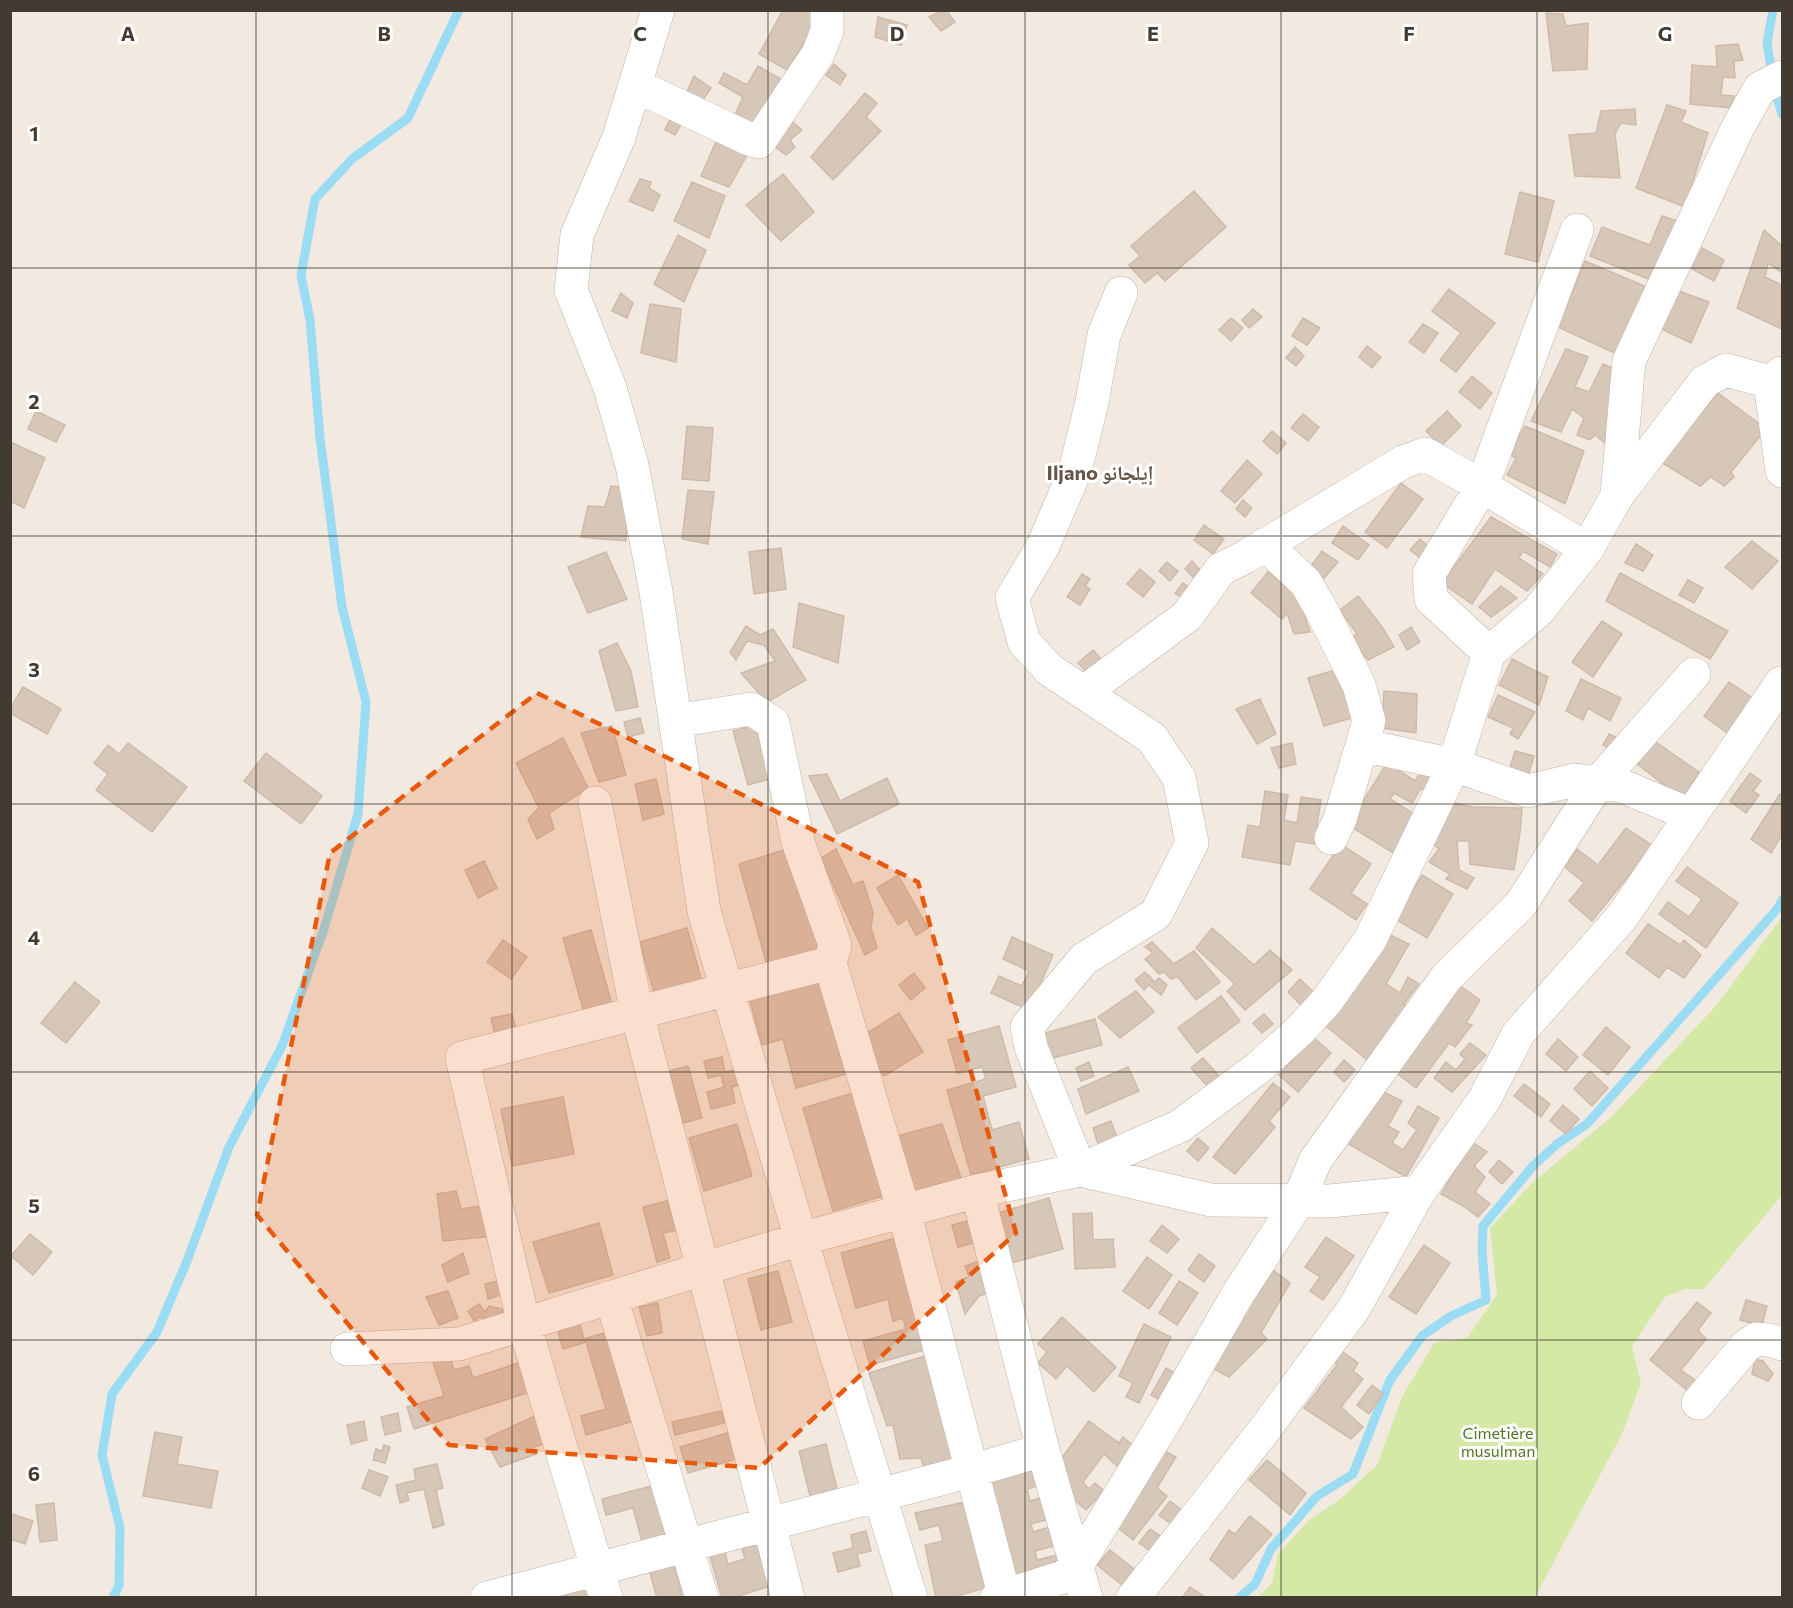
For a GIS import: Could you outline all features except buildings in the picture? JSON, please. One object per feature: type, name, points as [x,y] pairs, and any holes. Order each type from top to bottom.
[{"type":"street","points":[[658,10],[619,137],[578,235],[571,290],[610,388],[632,465],[656,592],[704,911],[911,1598]]},
{"type":"street","points":[[635,85],[759,142],[818,54],[827,31],[827,10]]},
{"type":"street","points":[[1617,496],[1629,361],[1737,129],[1760,88],[1782,78]]},
{"type":"street","points":[[1489,653],[1431,599],[1428,574],[1482,486],[1577,230]]},
{"type":"street","points":[[1080,1170],[1031,1047],[1027,1027],[1084,959],[1156,914],[1192,843],[1179,778],[1152,738],[1050,670],[1024,642],[1012,597],[1043,546],[1075,471],[1092,402],[1104,335],[1121,293]]},
{"type":"street","points":[[347,1349],[459,1344],[801,1239],[977,1191],[1080,1170],[1180,1126],[1258,1068],[1300,1030],[1326,1002],[1370,940],[1454,765],[1489,653],[1538,611],[1587,549],[1617,496],[1705,381],[1726,370],[1776,378],[1782,471]]},
{"type":"street","points":[[1084,692],[1187,616],[1221,569],[1403,462],[1425,454],[1587,549]]},
{"type":"street","points":[[1265,544],[1306,583],[1359,685],[1369,721],[1340,819],[1331,838]]},
{"type":"street","points":[[1081,1582],[1168,1416],[1238,1294],[1299,1200],[1315,1161],[1446,978],[1521,904],[1598,783],[1694,674]]},
{"type":"street","points":[[1133,1598],[1265,1429],[1353,1310],[1419,1192],[1484,1100],[1518,1034],[1622,917],[1781,683]]},
{"type":"street","points":[[675,721],[751,709],[773,723],[798,842],[835,945],[830,963],[904,1211],[1002,1597],[1063,1577],[1081,1582]]},
{"type":"street","points":[[1362,745],[1454,765],[1528,791],[1575,780],[1622,786],[1691,815]]},
{"type":"street","points":[[595,803],[637,1012],[788,1598]]},
{"type":"street","points":[[601,1583],[524,1324],[462,1058],[830,963]]},
{"type":"street","points":[[1080,1170],[1211,1200],[1330,1201],[1419,1192]]},
{"type":"street","points":[[977,1191],[1043,1450],[1081,1582]]},
{"type":"street","points":[[610,1297],[702,1598]]},
{"type":"street","points":[[1698,1403],[1746,1346],[1756,1339],[1782,1344]]},
{"type":"street","points":[[490,1597],[601,1583],[686,1545],[1043,1450]]},
{"type":"highlighted area","points":[[537,693],[918,882],[1016,1233],[759,1468],[449,1445],[257,1215],[330,853]]},
{"type":"green space","name":"Cimetière musulman","points":[[1782,917],[1782,1195],[1704,1289],[1685,1289],[1665,1297],[1632,1346],[1641,1383],[1622,1434],[1535,1597],[1258,1597],[1272,1583],[1278,1554],[1309,1520],[1339,1500],[1377,1465],[1402,1397],[1434,1343],[1467,1338],[1497,1295],[1490,1228],[1531,1184],[1611,1117],[1715,1007]]},
{"type":"waterway","points":[[113,1598],[119,1585],[120,1528],[102,1455],[112,1394],[157,1332],[187,1261],[229,1147],[282,1046],[324,929],[358,814],[366,702],[342,607],[320,438],[310,320],[301,275],[315,199],[352,159],[408,118],[459,10]]},
{"type":"waterway","points":[[1772,74],[1767,43],[1773,10]]},
{"type":"waterway","points":[[1774,88],[1782,114]]},
{"type":"waterway","points":[[1239,1598],[1255,1584],[1271,1549],[1317,1496],[1353,1474],[1390,1380],[1423,1335],[1451,1316],[1486,1300],[1482,1250],[1483,1226],[1533,1166],[1557,1144],[1587,1124],[1778,908],[1782,900]]},
{"type":"district","name":"Iljano إيلجانو","points":[[1100,472]]}]
